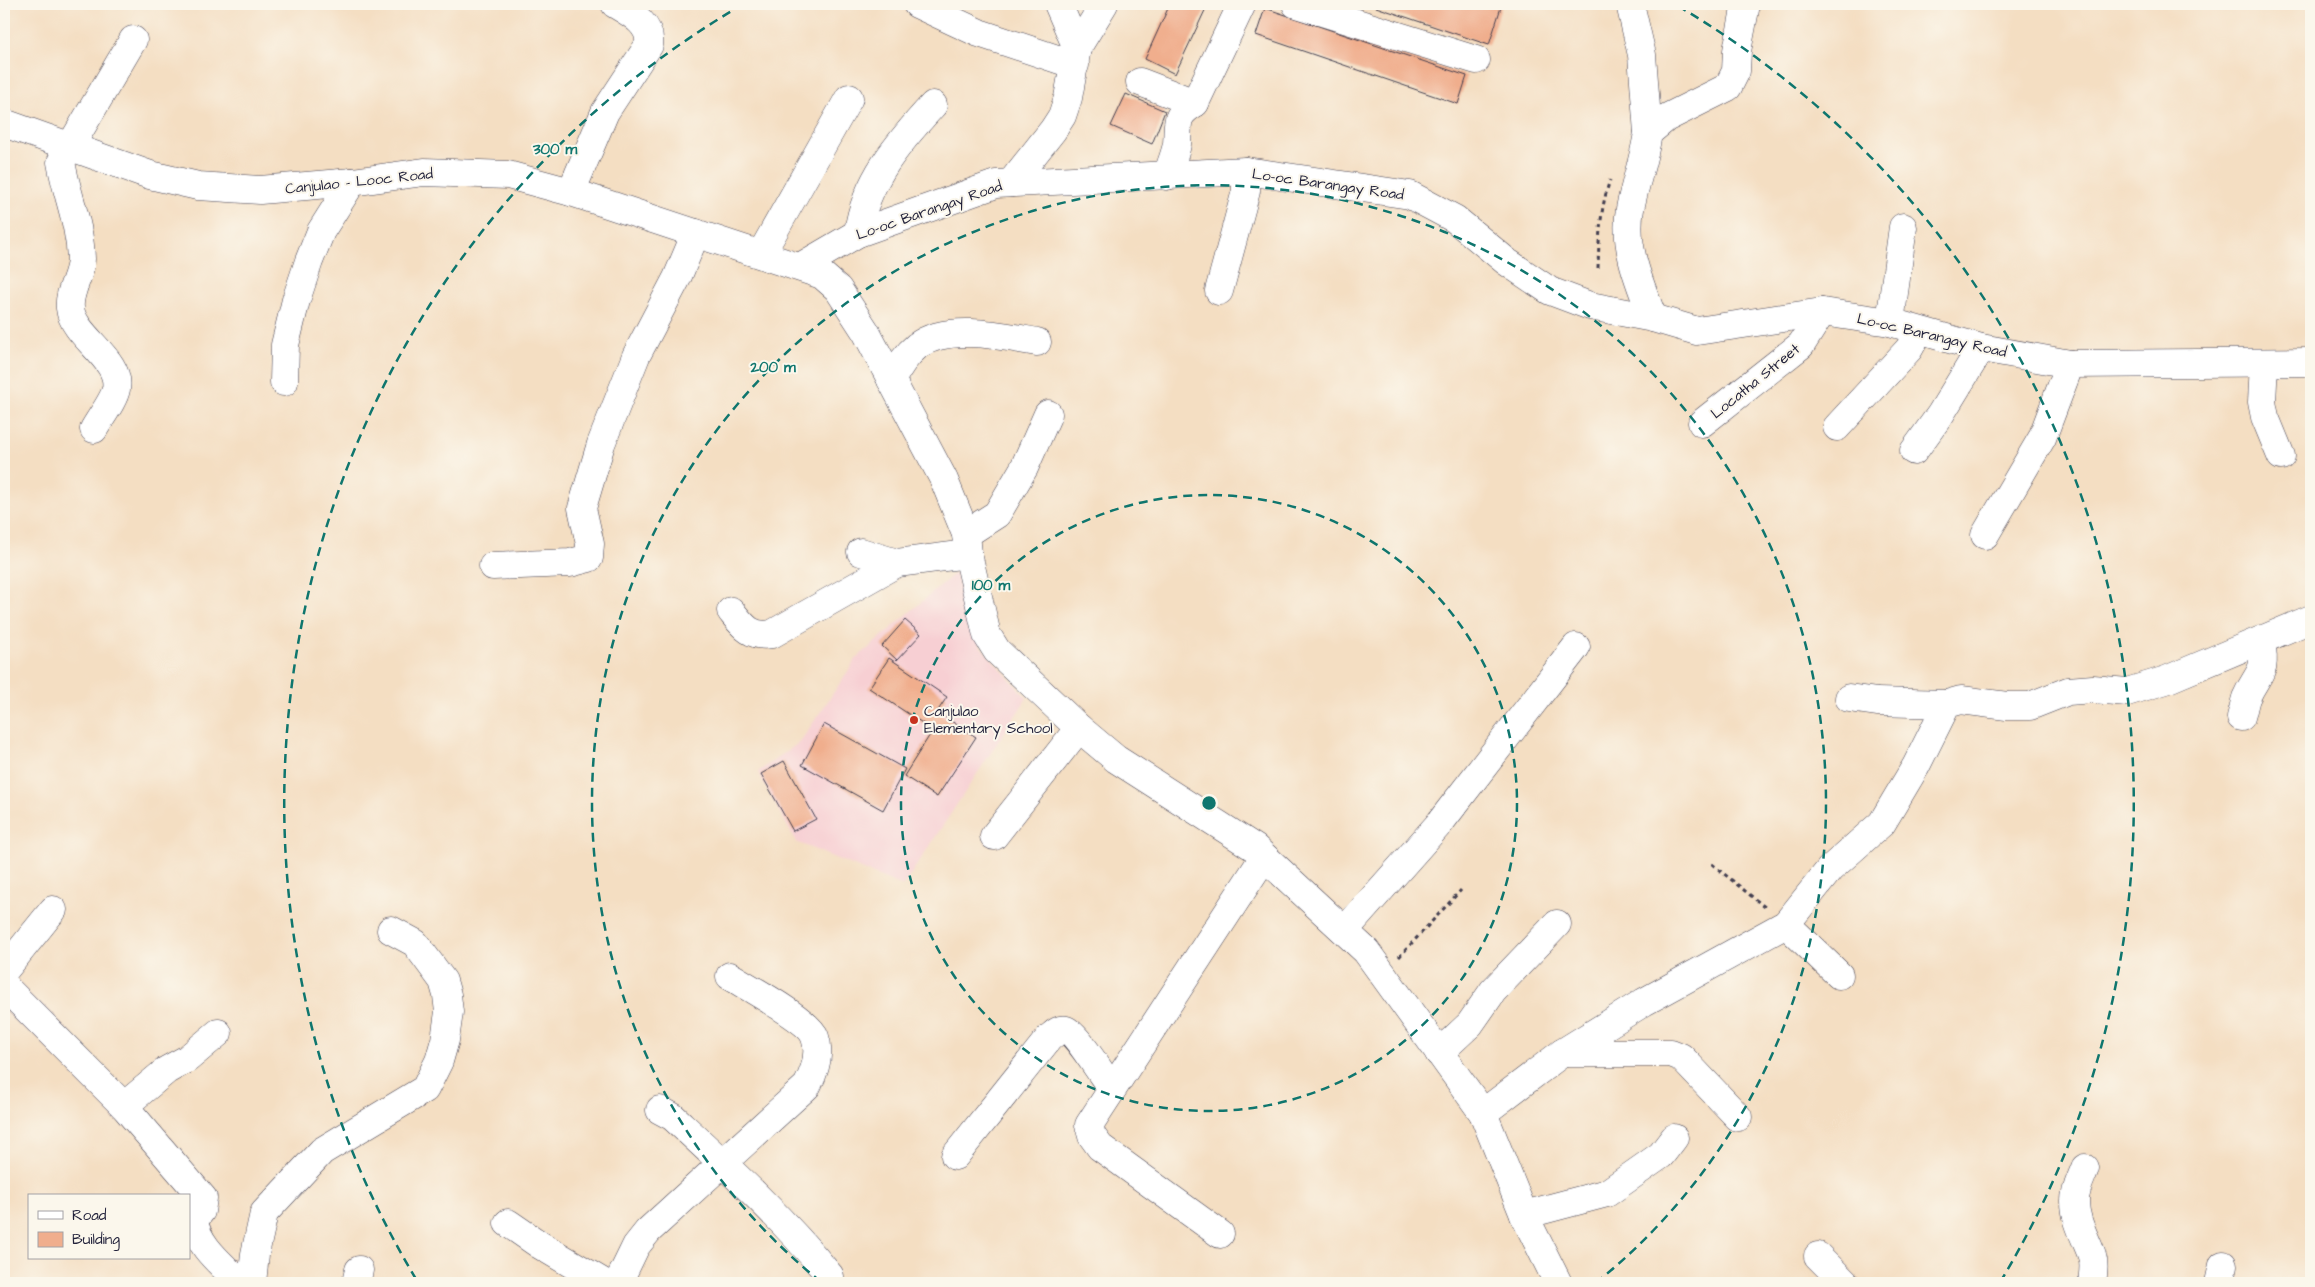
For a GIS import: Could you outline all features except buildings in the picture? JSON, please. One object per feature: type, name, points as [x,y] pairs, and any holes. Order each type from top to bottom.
[{"type":"street","points":[[571,192],[605,112],[649,45],[648,34],[639,19],[615,4]]},
{"type":"street","points":[[917,4],[979,33],[1076,56]]},
{"type":"street","points":[[1058,4],[1076,56]]},
{"type":"street","points":[[1011,183],[1062,116],[1068,98],[1076,56],[1104,4]]},
{"type":"street","points":[[1168,176],[1177,144],[1190,133],[1198,118],[1195,103],[1242,4]]},
{"type":"street","points":[[1296,4],[1476,60]]},
{"type":"street","points":[[1630,4],[1642,55],[1648,133],[1644,156],[1629,211],[1629,234],[1636,270],[1653,318]]},
{"type":"street","points":[[1648,133],[1666,118],[1728,87],[1736,71],[1737,51],[1746,4]]},
{"type":"street","points":[[94,429],[116,390],[116,376],[78,326],[70,309],[81,262],[79,227],[61,162],[68,147],[133,40]]},
{"type":"street","points":[[1140,82],[1195,103]]},
{"type":"street","points":[[761,254],[849,98]]},
{"type":"street","points":[[858,233],[860,218],[879,172],[899,142],[933,105]]},
{"type":"street","name":"Canjulao - Looc Road","points":[[4,123],[150,175],[198,186],[260,190],[352,182],[424,172],[508,175],[571,192],[822,275],[838,289],[866,332],[944,480],[967,544],[987,635],[997,650],[1116,759],[1255,848],[1366,951],[1483,1113],[1524,1216],[1558,1283]]},
{"type":"street","points":[[1219,291],[1246,191],[1246,171]]},
{"type":"street","name":"Lo-oc Barangay Road","points":[[800,267],[858,233],[996,184],[1246,171],[1410,195],[1455,219],[1507,262],[1550,291],[1590,306],[1653,318],[1698,331],[1822,312],[1890,322],[1980,348],[2070,364],[2311,362]]},
{"type":"street","points":[[284,382],[285,345],[296,300],[321,231],[352,182]]},
{"type":"street","points":[[1890,322],[1903,226]]},
{"type":"street","points":[[492,566],[570,563],[589,558],[590,544],[582,508],[601,444],[636,356],[677,278],[696,233]]},
{"type":"street","name":"Locatha Street","points":[[1702,424],[1801,345],[1822,312]]},
{"type":"street","points":[[1837,427],[1909,349],[1919,331]]},
{"type":"street","points":[[891,380],[904,358],[918,345],[950,334],[990,334],[1037,342]]},
{"type":"street","points":[[1914,452],[1940,415],[1980,348]]},
{"type":"street","points":[[2264,363],[2262,402],[2265,417],[2281,456]]},
{"type":"street","points":[[1985,535],[2042,438],[2070,364]]},
{"type":"street","points":[[731,611],[746,630],[753,634],[762,636],[772,634],[897,563],[967,544],[997,514],[1024,468],[1048,414]]},
{"type":"street","points":[[861,552],[897,563]]},
{"type":"street","points":[[1849,698],[1877,702],[1947,704],[1961,700],[2008,706],[2030,706],[2068,691],[2093,689],[2128,692],[2149,687],[2311,619]]},
{"type":"street","points":[[2241,717],[2246,698],[2261,673],[2264,659],[2261,641]]},
{"type":"street","points":[[1345,930],[1439,824],[1576,647]]},
{"type":"street","points":[[1483,1113],[1562,1053],[1644,1002],[1786,924],[1830,870],[1882,823],[1916,766],[1947,704]]},
{"type":"street","points":[[994,836],[1080,728]]},
{"type":"street","points":[[1220,1234],[1100,1147],[1092,1136],[1089,1125],[1264,857]]},
{"type":"street","points":[[4,972],[53,910]]},
{"type":"street","points":[[1440,1053],[1470,1024],[1493,991],[1556,924]]},
{"type":"street","points":[[1786,924],[1839,975]]},
{"type":"street","points":[[252,1283],[255,1254],[264,1213],[322,1151],[425,1089],[439,1061],[445,1040],[449,1012],[443,981],[415,943],[391,930]]},
{"type":"street","points":[[618,1283],[636,1246],[648,1231],[808,1086],[818,1055],[815,1035],[794,1017],[730,976]]},
{"type":"street","points":[[4,986],[124,1106],[203,1198],[201,1211],[194,1220],[195,1230],[204,1245],[240,1283]]},
{"type":"street","points":[[955,1156],[1049,1038],[1059,1030],[1067,1030],[1075,1037],[1112,1089]]},
{"type":"street","points":[[124,1106],[160,1075],[187,1059],[218,1033]]},
{"type":"street","points":[[1562,1053],[1671,1053],[1681,1057],[1738,1117]]},
{"type":"street","points":[[660,1110],[673,1117],[721,1164],[742,1181],[797,1236],[830,1276]]},
{"type":"street","points":[[1524,1216],[1607,1193],[1661,1155],[1674,1138]]},
{"type":"street","points":[[2085,1168],[2077,1189],[2075,1202],[2080,1229],[2092,1256],[2094,1269],[2092,1283]]},
{"type":"street","points":[[508,1223],[540,1245],[604,1283]]},
{"type":"street","points":[[1818,1256],[1845,1283]]},
{"type":"path","points":[[1712,864],[1786,924]]},
{"type":"path","points":[[1383,974],[1461,890]]},
{"type":"shaded area","name":"Canjulao Elementary School","points":[[955,573],[981,647],[1027,698],[903,886],[796,842],[758,772],[800,742],[857,658]]},
{"type":"place","name":"Canjulao Elementary School","points":[[914,720]]}]
